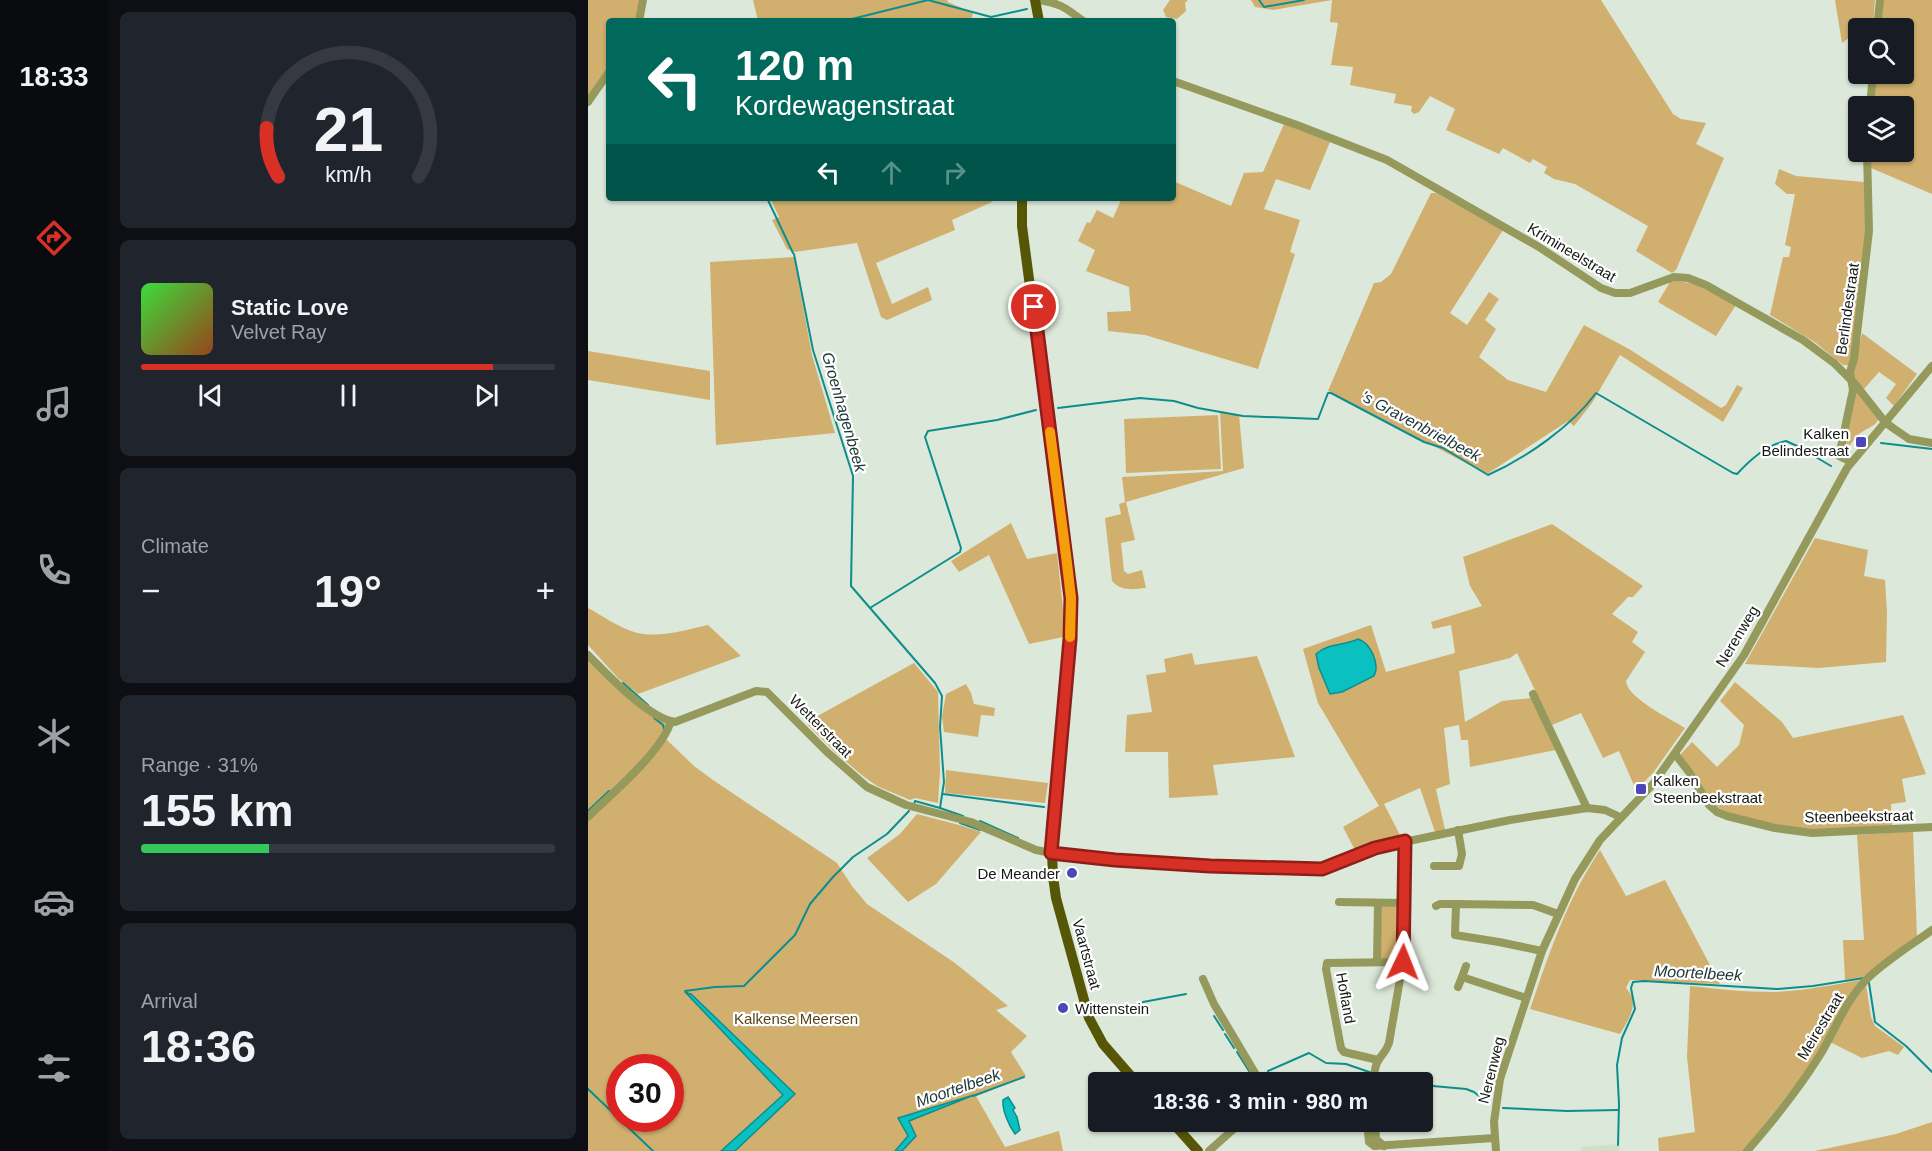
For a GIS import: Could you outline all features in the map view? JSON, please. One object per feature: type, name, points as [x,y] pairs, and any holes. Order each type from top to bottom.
[{"type":"main road","points":[[1035,0],[1038,18]]},
{"type":"main road","name":"Vaartstraat","points":[[1022,201],[1022,226],[1071,598],[1070,639],[1051,853],[1056,898],[1089,1018],[1103,1044],[1127,1072]]},
{"type":"main road","points":[[1181,1132],[1198,1151]]},
{"type":"street","points":[[640,18],[643,0]]},
{"type":"street","points":[[1035,0],[1062,5],[1079,18]]},
{"type":"street","points":[[1877,18],[1880,0]]},
{"type":"street","points":[[588,102],[606,76]]},
{"type":"street","name":"Krimineelstraat","points":[[1176,82],[1387,160],[1539,247],[1601,288],[1615,293],[1630,293],[1674,277],[1688,278],[1706,285],[1803,340],[1834,363],[1851,379],[1885,422],[1903,436],[1932,443]]},
{"type":"street","name":"Berlindestraat","points":[[1851,462],[1839,456],[1853,390],[1851,379],[1869,242],[1868,162]]},
{"type":"street","name":"Nerenweg","points":[[1496,1151],[1494,1122],[1500,1078],[1542,951],[1575,879],[1590,853],[1620,817],[1653,784],[1744,655],[1851,462],[1932,366]]},
{"type":"street","points":[[588,655],[617,684],[664,720],[671,721],[668,730],[652,753],[588,817]]},
{"type":"street","name":"Wetterstraat","points":[[671,721],[675,722],[756,691],[767,692],[827,752],[867,787],[906,805],[971,822],[1036,850],[1051,853]]},
{"type":"street","points":[[1533,694],[1587,808]]},
{"type":"street","name":"Steenbeekstraat","points":[[1675,754],[1709,805],[1728,816],[1775,828],[1812,833],[1932,827]]},
{"type":"street","points":[[1051,853],[1210,866],[1322,869],[1375,848],[1510,820],[1587,808],[1605,810],[1620,817]]},
{"type":"street","points":[[1434,866],[1459,866],[1462,854],[1458,830]]},
{"type":"street","points":[[1376,1072],[1378,1060],[1386,1053],[1389,1042],[1403,962],[1405,841]]},
{"type":"street","points":[[1339,902],[1404,903]]},
{"type":"street","points":[[1377,962],[1378,903]]},
{"type":"street","points":[[1436,906],[1440,904],[1533,905],[1558,914]]},
{"type":"street","points":[[1456,904],[1455,935],[1542,951]]},
{"type":"street","name":"Meirestraat","points":[[1747,1151],[1793,1095],[1819,1056],[1844,1009],[1866,980],[1891,958],[1932,930]]},
{"type":"street","name":"Hofland","points":[[1378,1060],[1344,1052],[1341,1048],[1326,969],[1327,963],[1403,962]]},
{"type":"street","points":[[1458,987],[1466,966]]},
{"type":"street","points":[[1462,977],[1526,998]]},
{"type":"street","points":[[1203,979],[1214,1004],[1255,1072]]},
{"type":"street","points":[[1209,1151],[1230,1132]]},
{"type":"street","points":[[1368,1132],[1369,1142],[1374,1149],[1384,1146],[1494,1137]]},
{"type":"street","points":[[1376,1132],[1379,1144],[1384,1146]]},
{"type":"shaded area","points":[[1619,1144],[1620,1151],[1582,1151],[1581,1147]]},
{"type":"green space","points":[[588,0],[641,0],[637,18],[606,18],[606,70],[588,96]]},
{"type":"green space","points":[[753,0],[947,0],[973,13],[972,18],[757,18]]},
{"type":"green space","points":[[1170,0],[1188,0],[1185,3],[1186,11],[1177,19],[1166,17],[1163,10]]},
{"type":"green space","points":[[1251,0],[1332,0],[1273,10],[1255,7]]},
{"type":"green space","points":[[1332,0],[1601,0],[1673,114],[1681,119],[1706,123],[1696,144],[1724,158],[1676,270],[1672,273],[1636,251],[1648,226],[1575,184],[1554,179],[1544,173],[1547,167],[1533,159],[1530,163],[1503,148],[1499,154],[1446,130],[1455,109],[1430,96],[1419,112],[1414,114],[1411,111],[1412,106],[1394,103],[1396,94],[1350,85],[1353,67],[1331,65],[1338,23],[1330,22]]},
{"type":"green space","points":[[1835,0],[1875,0],[1874,18],[1848,18],[1848,38],[1842,43]]},
{"type":"green space","points":[[1883,0],[1932,0],[1932,194],[1871,168],[1871,162],[1914,162],[1914,96],[1875,96],[1875,84],[1914,84],[1914,18],[1881,18]]},
{"type":"green space","points":[[1284,124],[1330,142],[1310,190],[1276,179],[1264,209],[1300,220],[1290,252],[1295,254],[1258,369],[1145,335],[1108,331],[1107,312],[1131,311],[1129,287],[1086,271],[1095,250],[1078,241],[1087,222],[1090,223],[1097,210],[1113,218],[1121,201],[1176,201],[1176,182],[1231,206],[1244,173],[1263,172]]},
{"type":"green space","points":[[1779,169],[1796,176],[1864,182],[1867,233],[1850,365],[1843,365],[1816,343],[1770,315],[1783,257],[1789,257],[1791,247],[1785,245],[1795,194],[1787,194],[1775,184]]},
{"type":"green space","points":[[1431,193],[1436,193],[1503,230],[1450,313],[1467,325],[1489,292],[1499,299],[1485,320],[1496,329],[1479,357],[1508,380],[1546,392],[1584,325],[1629,349],[1721,408],[1726,405],[1737,385],[1743,388],[1723,422],[1620,355],[1592,403],[1574,426],[1568,421],[1487,474],[1328,391],[1374,283],[1381,282],[1391,274]]},
{"type":"green space","points":[[771,201],[992,202],[952,220],[955,230],[876,263],[892,304],[928,287],[932,300],[887,320],[881,317],[857,243],[795,252],[787,249],[772,220],[779,217]]},
{"type":"green space","points":[[794,257],[812,355],[835,433],[716,445],[710,262]]},
{"type":"green space","points":[[1670,282],[1700,286],[1736,305],[1716,336],[1658,302]]},
{"type":"green space","points":[[1862,333],[1917,374],[1894,406],[1886,398],[1896,384],[1879,372],[1864,389],[1853,378]]},
{"type":"green space","points":[[588,351],[710,371],[710,400],[588,380]]},
{"type":"green space","points":[[1855,389],[1879,419],[1873,426],[1859,434],[1843,455]]},
{"type":"green space","points":[[1220,411],[1239,415],[1244,468],[1126,502],[1135,540],[1121,543],[1124,571],[1128,574],[1142,570],[1146,588],[1120,587],[1112,581],[1105,518],[1121,514],[1119,504],[1125,502],[1122,477],[1223,471]]},
{"type":"green space","points":[[1218,415],[1221,469],[1126,473],[1124,419]]},
{"type":"green space","points":[[1011,523],[1027,559],[1057,553],[1063,608],[1063,637],[1029,644],[989,555],[959,572],[951,561]]},
{"type":"green space","points":[[1552,524],[1643,586],[1633,597],[1628,597],[1612,614],[1638,632],[1632,642],[1645,652],[1626,681],[1628,688],[1641,701],[1685,728],[1653,773],[1636,790],[1619,751],[1603,758],[1581,713],[1552,725],[1517,653],[1510,658],[1459,671],[1465,722],[1502,701],[1532,698],[1556,750],[1470,767],[1468,740],[1461,740],[1459,725],[1444,728],[1450,784],[1436,789],[1445,830],[1435,832],[1420,788],[1384,804],[1402,839],[1356,852],[1343,827],[1379,806],[1318,703],[1303,649],[1371,625],[1386,672],[1455,653],[1451,625],[1433,629],[1431,622],[1482,606],[1470,586],[1463,557]]},
{"type":"green space","points":[[1815,538],[1868,550],[1864,576],[1885,580],[1886,662],[1819,668],[1745,664]]},
{"type":"green space","points":[[588,608],[622,627],[643,634],[671,633],[708,625],[741,656],[638,694],[619,679],[588,645]]},
{"type":"green space","points":[[1192,653],[1195,665],[1257,656],[1295,757],[1213,765],[1218,795],[1169,798],[1168,752],[1125,752],[1127,715],[1152,712],[1146,675],[1166,672],[1164,659]]},
{"type":"green space","name":"Kalkense Meersen","points":[[588,660],[671,729],[666,739],[694,766],[837,863],[867,904],[955,963],[1008,1006],[996,1010],[1027,1036],[1011,1052],[1026,1076],[976,1096],[1005,1147],[1059,1131],[1063,1151],[588,1151]]},
{"type":"green space","points":[[914,663],[938,692],[940,772],[938,803],[915,798],[910,800],[877,786],[836,753],[807,724],[812,719]]},
{"type":"green space","points":[[1735,682],[1782,722],[1793,738],[1903,715],[1926,774],[1902,779],[1906,802],[1891,804],[1892,826],[1831,830],[1797,828],[1732,814],[1711,802],[1680,755],[1692,742],[1717,767],[1739,745],[1744,725],[1720,701]]},
{"type":"green space","points":[[966,684],[974,704],[995,708],[994,716],[981,715],[978,737],[944,732],[942,716],[946,694]]},
{"type":"green space","points":[[946,770],[1048,783],[1045,803],[945,793]]},
{"type":"green space","points":[[917,814],[981,832],[936,884],[908,902],[867,858],[900,834]]},
{"type":"green space","points":[[1913,831],[1917,937],[1863,977],[1845,980],[1843,940],[1864,940],[1857,835]]},
{"type":"green space","points":[[1600,850],[1626,896],[1665,880],[1720,984],[1630,980],[1626,988],[1633,1000],[1632,1011],[1620,1034],[1530,1009],[1568,907]]},
{"type":"green space","points":[[1382,906],[1400,907],[1400,958],[1382,959],[1380,955]]},
{"type":"green space","points":[[1861,980],[1809,1068],[1743,1151],[1659,1151],[1658,1138],[1695,1132],[1687,1057],[1690,986],[1773,992]]},
{"type":"green space","points":[[1866,985],[1871,1017],[1875,1026],[1904,1047],[1898,1055],[1889,1051],[1862,1058],[1830,1042],[1851,1005]]},
{"type":"green space","points":[[1932,1122],[1932,1151],[1815,1151],[1896,1134]]},
{"type":"water","points":[[1358,639],[1367,645],[1373,655],[1376,666],[1374,676],[1342,692],[1330,694],[1316,654],[1331,646]]},
{"type":"water","points":[[686,993],[691,994],[795,1094],[735,1151],[721,1151],[783,1095]]},
{"type":"water","points":[[974,1095],[909,1121],[916,1136],[902,1151],[895,1151],[908,1136],[898,1118]]},
{"type":"water","points":[[1008,1097],[1015,1108],[1013,1110],[1020,1130],[1015,1134],[1004,1108],[1003,1100]]},
{"type":"waterway","name":"Groenhagenbeek","points":[[856,18],[928,0],[991,17],[1027,9]]},
{"type":"waterway","name":"Groenhagenbeek","points":[[1259,0],[1264,7],[1304,0]]},
{"type":"waterway","name":"Groenhagenbeek","points":[[768,201],[793,253]]},
{"type":"waterway","name":"Groenhagenbeek","points":[[794,254],[813,350],[853,476],[851,586],[935,683],[942,696],[940,727],[944,782],[940,808],[915,801],[914,804]]},
{"type":"waterway","name":"'s Gravenbrielbeek","points":[[1058,408],[1140,398],[1174,401],[1243,416],[1318,419],[1328,393],[1331,393],[1424,442],[1443,448],[1488,475],[1517,460],[1547,440],[1574,418],[1596,393],[1733,473],[1737,474],[1765,450],[1786,441],[1831,466]]},
{"type":"waterway","name":"'s Gravenbrielbeek","points":[[870,608],[960,552],[961,548],[925,437],[928,431],[997,420],[1036,410]]},
{"type":"waterway","name":"'s Gravenbrielbeek","points":[[1881,443],[1932,449]]},
{"type":"waterway","points":[[623,683],[648,705]]},
{"type":"waterway","points":[[654,718],[663,725],[664,729]]},
{"type":"waterway","points":[[588,811],[609,791]]},
{"type":"waterway","points":[[943,794],[1044,807]]},
{"type":"waterway","points":[[940,808],[963,816]]},
{"type":"waterway","name":"'s Gravenbrielbeek","points":[[688,994],[685,991],[744,986],[795,935],[810,904],[833,877],[853,857],[887,834],[909,811]]},
{"type":"waterway","points":[[980,821],[1018,838]]},
{"type":"waterway","points":[[960,823],[980,830]]},
{"type":"waterway","name":"Moortelbeek","points":[[1618,1145],[1617,1065],[1622,1038],[1635,1009],[1631,988],[1633,982],[1777,989],[1864,978]]},
{"type":"waterway","name":"Moortelbeek","points":[[1869,983],[1875,1022],[1906,1046],[1932,1072]]},
{"type":"waterway","name":"Moortelbeek","points":[[1127,1011],[1143,1002],[1186,994]]},
{"type":"waterway","name":"Moortelbeek","points":[[1214,1016],[1223,1030]]},
{"type":"waterway","name":"Moortelbeek","points":[[1225,1034],[1234,1048]]},
{"type":"waterway","name":"Moortelbeek","points":[[1237,1052],[1249,1071]]},
{"type":"waterway","name":"Moortelbeek","points":[[1268,1071],[1309,1053],[1326,1063],[1346,1064],[1369,1072]]},
{"type":"waterway","name":"Moortelbeek","points":[[973,1096],[1024,1077]]},
{"type":"waterway","name":"Moortelbeek","points":[[1433,1086],[1466,1089],[1474,1092],[1489,1104]]},
{"type":"waterway","points":[[588,1089],[653,1151]]},
{"type":"waterway","name":"Moortelbeek","points":[[1503,1108],[1567,1111],[1618,1110]]},
{"type":"slow traffic","points":[[1050,432],[1071,598],[1070,637]]},
{"type":"place","name":"Kalken Belindestraat","points":[[1861,442]]},
{"type":"place","name":"Kalken Steenbeekstraat","points":[[1641,789]]},
{"type":"place","name":"De Meander","points":[[1072,873]]},
{"type":"place","name":"Wittenstein","points":[[1063,1008]]},
{"type":"route","points":[[1034,307],[1071,598],[1070,639],[1051,853],[1210,866],[1322,869],[1375,848],[1405,841],[1403,962]]}]
